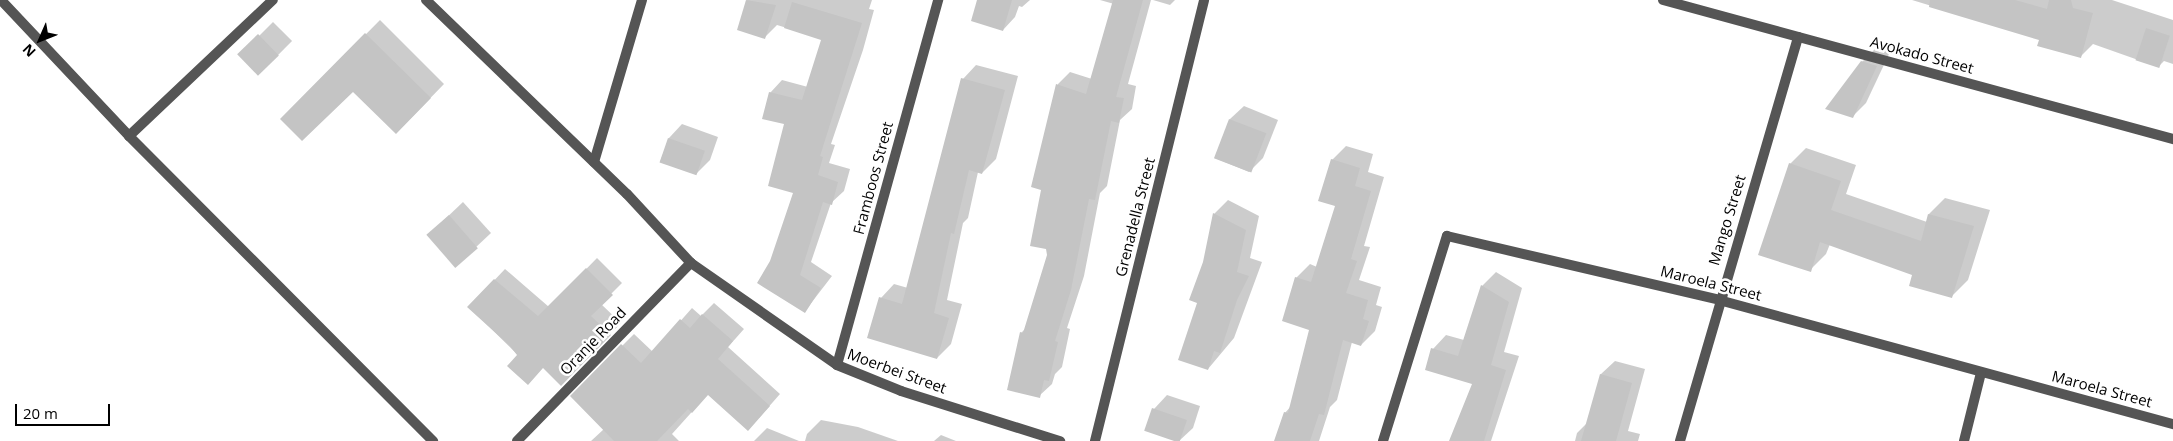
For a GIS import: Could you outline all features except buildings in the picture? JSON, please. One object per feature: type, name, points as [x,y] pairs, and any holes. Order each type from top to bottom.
[{"type":"street","points":[[1,0],[130,136],[432,441]]},
{"type":"street","points":[[130,136],[273,0]]},
{"type":"street","name":"Moerbei Street","points":[[426,0],[594,162],[691,263],[837,365],[901,391],[1060,441]]},
{"type":"street","points":[[594,162],[642,0]]},
{"type":"street","name":"Framboos Street","points":[[837,365],[938,0]]},
{"type":"street","name":"Grenadella Street","points":[[1095,441],[1204,0]]},
{"type":"street","name":"Avokado Street","points":[[1663,0],[2173,139]]},
{"type":"street","name":"Mango Street","points":[[1680,441],[1719,300],[1798,37]]},
{"type":"street","name":"Maroela Street","points":[[1384,441],[1448,236],[1719,300],[2173,424]]},
{"type":"street","name":"Oranje Road","points":[[517,441],[691,263]]},
{"type":"street","points":[[1964,441],[1981,373]]}]
